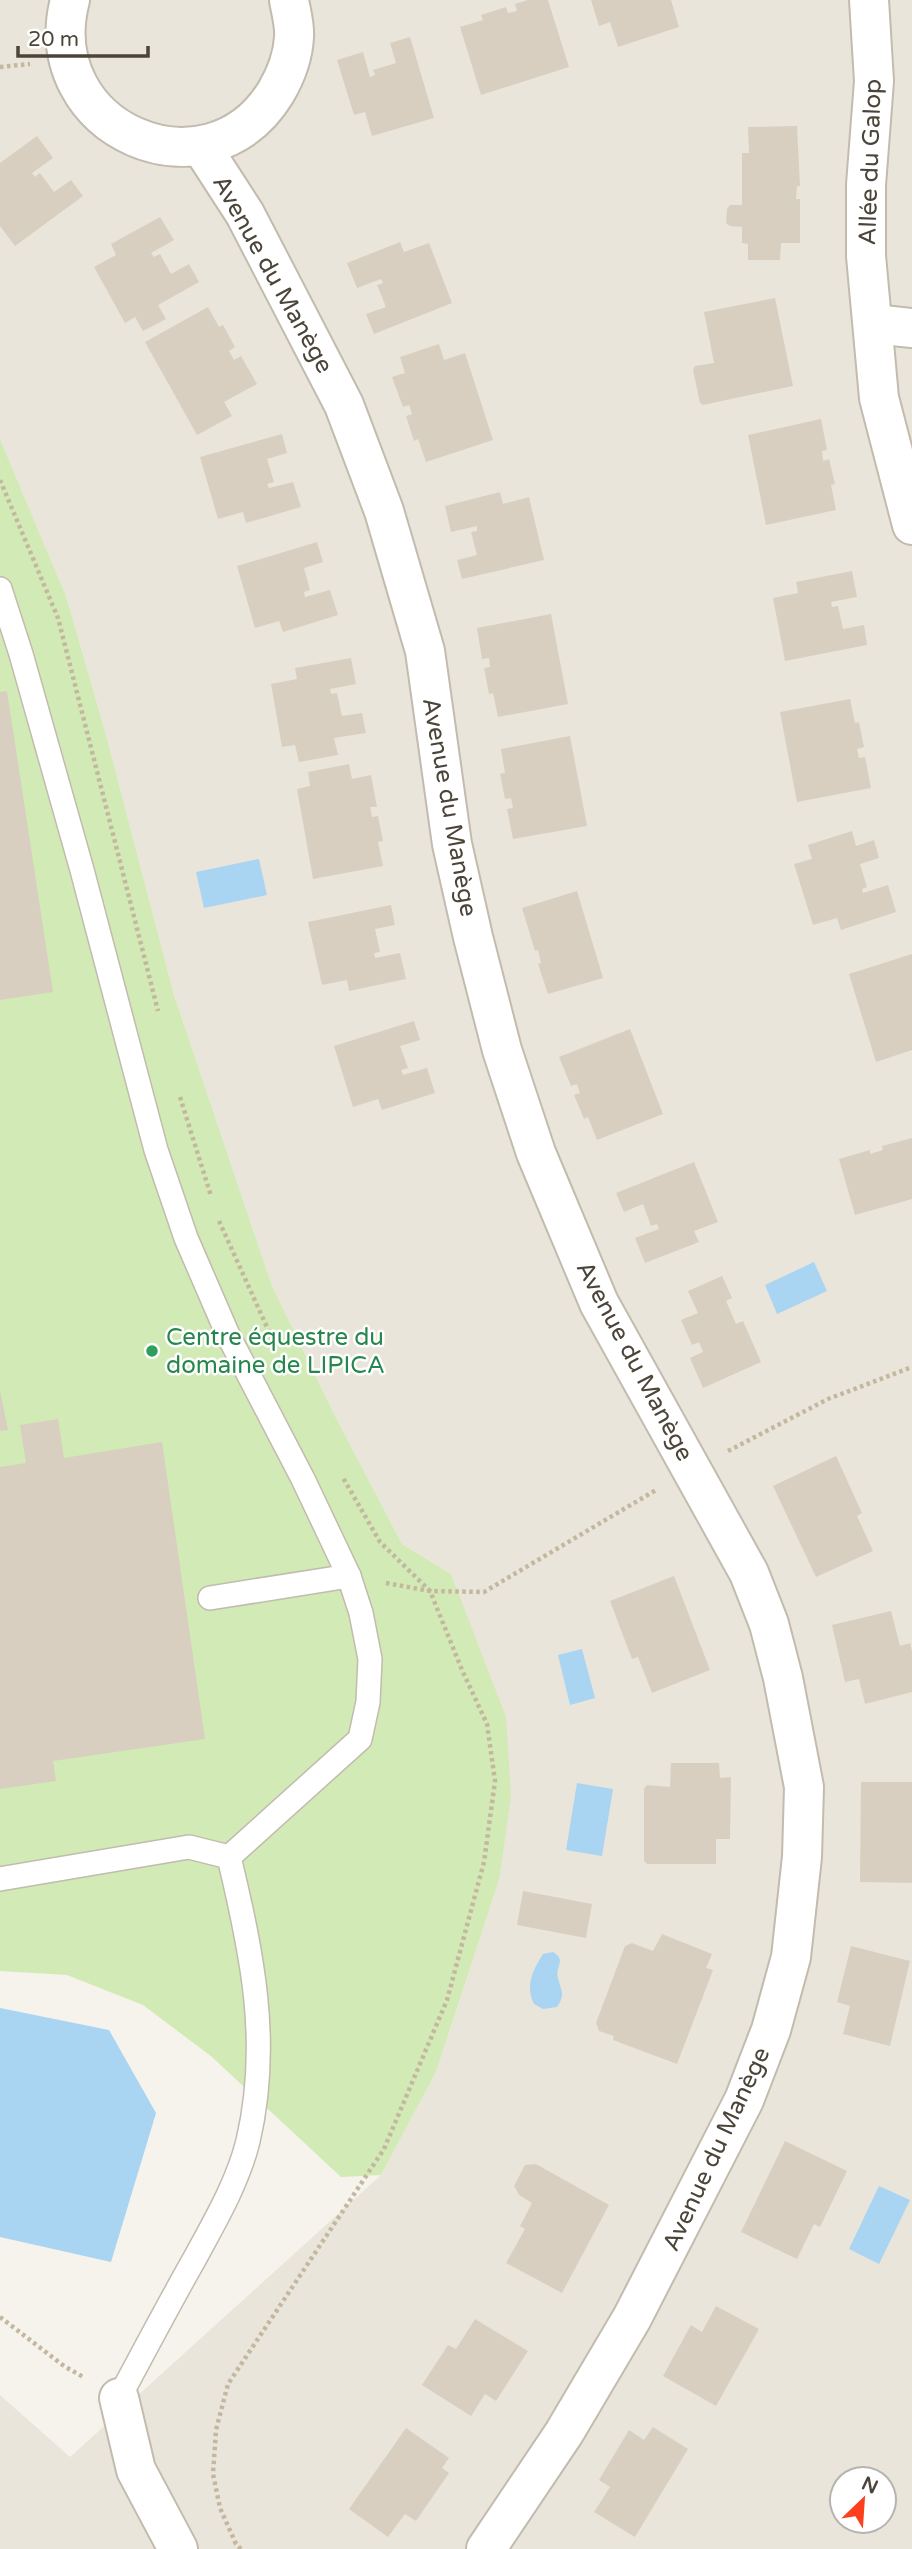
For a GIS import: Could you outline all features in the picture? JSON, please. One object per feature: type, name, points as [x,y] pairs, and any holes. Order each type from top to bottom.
[{"type":"street","points":[[69,0],[64,22],[67,61],[81,93],[103,119],[132,138],[166,147],[201,146],[237,132],[267,107],[287,74],[295,36],[289,0]]},
{"type":"street","name":"Allée du Galop","points":[[869,0],[874,81],[866,185],[866,256],[879,398],[912,525]]},
{"type":"street","name":"Avenue du Manège","points":[[201,146],[245,214],[344,405],[384,511],[425,652],[452,844],[473,937],[510,1076],[536,1153],[599,1303],[749,1573],[769,1625],[783,1678],[804,1787],[802,1857],[791,1957],[771,2030],[744,2100],[632,2318],[565,2433],[486,2549]]},
{"type":"street","points":[[874,324],[912,328]]},
{"type":"street","points":[[119,2398],[136,2470],[178,2549]]},
{"type":"lane","points":[[0,589],[82,870],[156,1150],[186,1238],[228,1335],[303,1479],[349,1576],[361,1613],[370,1659],[368,1702],[360,1739],[229,1857]]},
{"type":"lane","points":[[210,1598],[349,1576]]},
{"type":"lane","points":[[0,1879],[189,1847],[229,1857]]},
{"type":"lane","points":[[119,2398],[224,2203],[248,2143],[257,2085],[259,2014],[245,1927],[229,1857]]},
{"type":"path","points":[[0,480],[58,618],[160,1021]]},
{"type":"path","points":[[178,1089],[213,1203]]},
{"type":"path","points":[[217,1216],[276,1348]]},
{"type":"path","points":[[349,1576],[430,1591],[484,1592],[692,1470],[828,1399],[912,1367]]},
{"type":"path","points":[[241,2549],[236,2544],[220,2508],[213,2474],[216,2430],[228,2385],[384,2149],[447,2000],[484,1862],[495,1781],[487,1724],[430,1591],[380,1542],[338,1469]]},
{"type":"path","points":[[0,2317],[64,2366],[119,2398]]},
{"type":"shaded area","points":[[0,0],[912,0],[912,2549],[0,2549],[0,2395],[70,2457],[381,2175],[436,2072],[499,1880],[469,1624],[451,1574],[402,1544],[335,1416],[272,1286],[174,995],[105,731],[66,596],[0,439]]},
{"type":"green space","name":"Centre équestre du domaine de LIPICA","points":[[0,439],[66,596],[105,731],[174,995],[272,1286],[335,1416],[402,1544],[451,1574],[506,1717],[511,1796],[499,1880],[436,2072],[381,2175],[341,2177],[212,2057],[143,2005],[67,1975],[0,1971]]},
{"type":"water","points":[[259,859],[267,895],[204,908],[196,872]]},
{"type":"water","points":[[814,1262],[827,1291],[777,1314],[765,1285]]},
{"type":"water","points":[[582,1649],[595,1698],[570,1705],[558,1655]]},
{"type":"water","points":[[577,1783],[613,1789],[602,1856],[566,1850]]},
{"type":"water","points":[[553,1952],[560,1961],[557,1974],[562,1996],[557,2007],[543,2009],[534,2004],[530,1984],[543,1954]]},
{"type":"water","points":[[0,2008],[109,2030],[156,2113],[111,2262],[0,2237]]},
{"type":"water","points":[[879,2186],[910,2200],[879,2264],[849,2249]]},
{"type":"building","points":[[528,0],[548,0],[569,67],[481,95],[460,27],[483,20],[481,15],[506,7],[508,13],[517,11],[515,4]]},
{"type":"building","points":[[591,0],[671,0],[679,27],[618,47],[610,22],[599,26]]},
{"type":"building","points":[[410,37],[434,118],[372,136],[365,112],[354,115],[337,60],[363,52],[370,77],[375,75],[373,70],[396,63],[390,43]]},
{"type":"building","points":[[797,126],[800,186],[797,186],[796,199],[800,199],[800,243],[781,243],[780,260],[748,260],[748,244],[742,243],[742,227],[726,223],[730,205],[742,205],[742,153],[749,153],[748,127]]},
{"type":"building","points":[[37,136],[53,158],[32,173],[35,177],[40,173],[54,192],[71,180],[83,196],[15,246],[0,226],[0,163]]},
{"type":"building","points":[[160,217],[174,240],[151,253],[154,257],[160,254],[171,274],[189,264],[199,282],[158,305],[166,319],[143,331],[135,317],[125,323],[94,267],[116,255],[111,244]]},
{"type":"building","points":[[400,242],[404,252],[429,243],[452,303],[374,334],[366,314],[386,307],[377,285],[383,283],[381,279],[357,288],[347,263]]},
{"type":"building","points":[[775,298],[793,386],[703,405],[700,403],[693,370],[695,366],[714,363],[704,312]]},
{"type":"building","points":[[208,307],[219,327],[223,325],[235,347],[229,351],[234,360],[241,356],[257,384],[224,402],[232,416],[197,435],[145,342]]},
{"type":"building","points":[[439,344],[444,360],[465,353],[493,440],[426,462],[418,439],[414,441],[406,416],[412,414],[409,405],[403,407],[392,377],[405,373],[400,357]]},
{"type":"building","points":[[821,419],[827,450],[822,451],[823,461],[829,459],[835,484],[831,485],[836,510],[766,525],[748,435]]},
{"type":"building","points":[[282,434],[287,453],[267,459],[274,482],[267,484],[269,488],[293,482],[301,507],[246,523],[243,512],[218,519],[200,457]]},
{"type":"building","points":[[500,492],[503,504],[529,497],[544,560],[462,579],[457,560],[477,555],[471,532],[477,531],[477,526],[451,532],[445,506]]},
{"type":"building","points":[[317,542],[323,562],[304,568],[310,590],[304,592],[305,597],[330,590],[338,615],[283,632],[279,621],[255,628],[237,566]]},
{"type":"building","points":[[852,571],[857,597],[831,602],[832,607],[838,606],[843,629],[864,625],[867,645],[785,661],[773,598],[798,593],[796,582]]},
{"type":"building","points":[[551,614],[568,704],[498,717],[493,693],[489,694],[484,668],[490,667],[489,658],[482,659],[477,628]]},
{"type":"building","points":[[351,658],[356,684],[330,689],[331,694],[337,693],[342,716],[362,713],[366,733],[334,738],[338,755],[299,762],[295,745],[282,747],[271,684],[297,679],[295,668]]},
{"type":"building","points":[[7,691],[53,992],[0,1000],[0,692]]},
{"type":"building","points":[[850,699],[855,723],[859,722],[864,747],[857,749],[859,758],[865,757],[871,788],[797,802],[780,712]]},
{"type":"building","points":[[570,736],[587,826],[513,839],[507,809],[513,808],[511,798],[505,799],[500,774],[505,773],[501,749]]},
{"type":"building","points":[[349,764],[352,779],[371,775],[377,807],[370,807],[372,817],[378,816],[383,841],[378,842],[383,866],[313,879],[297,789],[310,786],[308,772]]},
{"type":"building","points":[[852,831],[856,846],[874,840],[879,858],[860,864],[867,887],[862,889],[863,893],[888,885],[896,912],[841,930],[837,918],[813,925],[794,864],[812,859],[808,845]]},
{"type":"building","points":[[577,891],[603,978],[548,994],[538,964],[541,963],[538,950],[535,951],[522,908]]},
{"type":"building","points":[[391,905],[395,925],[375,929],[380,952],[374,953],[375,958],[400,953],[406,979],[349,991],[347,980],[322,985],[308,922]]},
{"type":"building","points":[[912,954],[912,1050],[876,1062],[849,974]]},
{"type":"building","points":[[414,1021],[420,1040],[400,1046],[408,1068],[401,1070],[403,1075],[427,1068],[435,1093],[382,1110],[378,1099],[353,1107],[334,1046]]},
{"type":"building","points":[[630,1029],[663,1114],[597,1140],[588,1117],[584,1119],[574,1095],[580,1093],[577,1084],[571,1086],[559,1057]]},
{"type":"building","points":[[912,1138],[912,1199],[855,1215],[839,1159],[870,1150],[870,1154],[883,1150],[882,1146]]},
{"type":"building","points":[[694,1162],[718,1222],[694,1231],[699,1242],[645,1263],[635,1238],[659,1229],[657,1224],[651,1226],[643,1204],[624,1212],[616,1193]]},
{"type":"building","points":[[722,1276],[732,1298],[726,1301],[736,1324],[743,1321],[761,1362],[703,1388],[690,1358],[703,1352],[699,1342],[692,1345],[681,1320],[698,1313],[688,1291]]},
{"type":"building","points":[[0,1390],[8,1430],[0,1431]]},
{"type":"building","points":[[58,1419],[64,1458],[162,1442],[205,1739],[53,1761],[56,1781],[0,1789],[0,1467],[26,1463],[20,1425]]},
{"type":"building","points":[[836,1456],[862,1513],[857,1516],[873,1551],[816,1577],[773,1486]]},
{"type":"building","points":[[674,1576],[710,1670],[652,1693],[638,1657],[632,1659],[610,1601]]},
{"type":"building","points":[[891,1611],[900,1646],[910,1643],[912,1692],[865,1704],[859,1679],[845,1682],[832,1625]]},
{"type":"building","points":[[671,1763],[719,1763],[720,1778],[731,1777],[730,1839],[716,1839],[716,1864],[647,1864],[644,1861],[644,1789],[647,1785],[670,1787]]},
{"type":"building","points":[[861,1782],[912,1782],[912,1883],[860,1882]]},
{"type":"building","points":[[523,1891],[592,1904],[586,1938],[517,1925]]},
{"type":"building","points":[[662,1934],[712,1954],[706,1968],[713,1970],[677,2064],[613,2040],[614,2036],[599,2031],[596,2023],[625,1946],[632,1943],[653,1951]]},
{"type":"building","points":[[851,1946],[910,1961],[890,2046],[843,2034],[850,2006],[837,2002]]},
{"type":"building","points":[[785,2141],[847,2171],[820,2227],[814,2224],[797,2259],[741,2232]]},
{"type":"building","points":[[536,2164],[609,2205],[562,2293],[506,2263],[525,2229],[520,2226],[532,2203],[519,2195],[514,2186],[525,2165]]},
{"type":"building","points":[[716,2306],[759,2329],[716,2406],[663,2376],[691,2325],[702,2332]]},
{"type":"building","points":[[475,2319],[528,2351],[496,2401],[485,2394],[471,2416],[422,2385],[448,2345],[456,2349]]},
{"type":"building","points":[[653,2427],[688,2449],[635,2537],[594,2512],[610,2487],[599,2480],[629,2430],[644,2440]]},
{"type":"building","points":[[406,2428],[449,2458],[442,2468],[449,2473],[416,2521],[405,2514],[388,2537],[349,2509]]},
{"type":"place","name":"Centre équestre du domaine de LIPICA","points":[[152,1351]]}]
